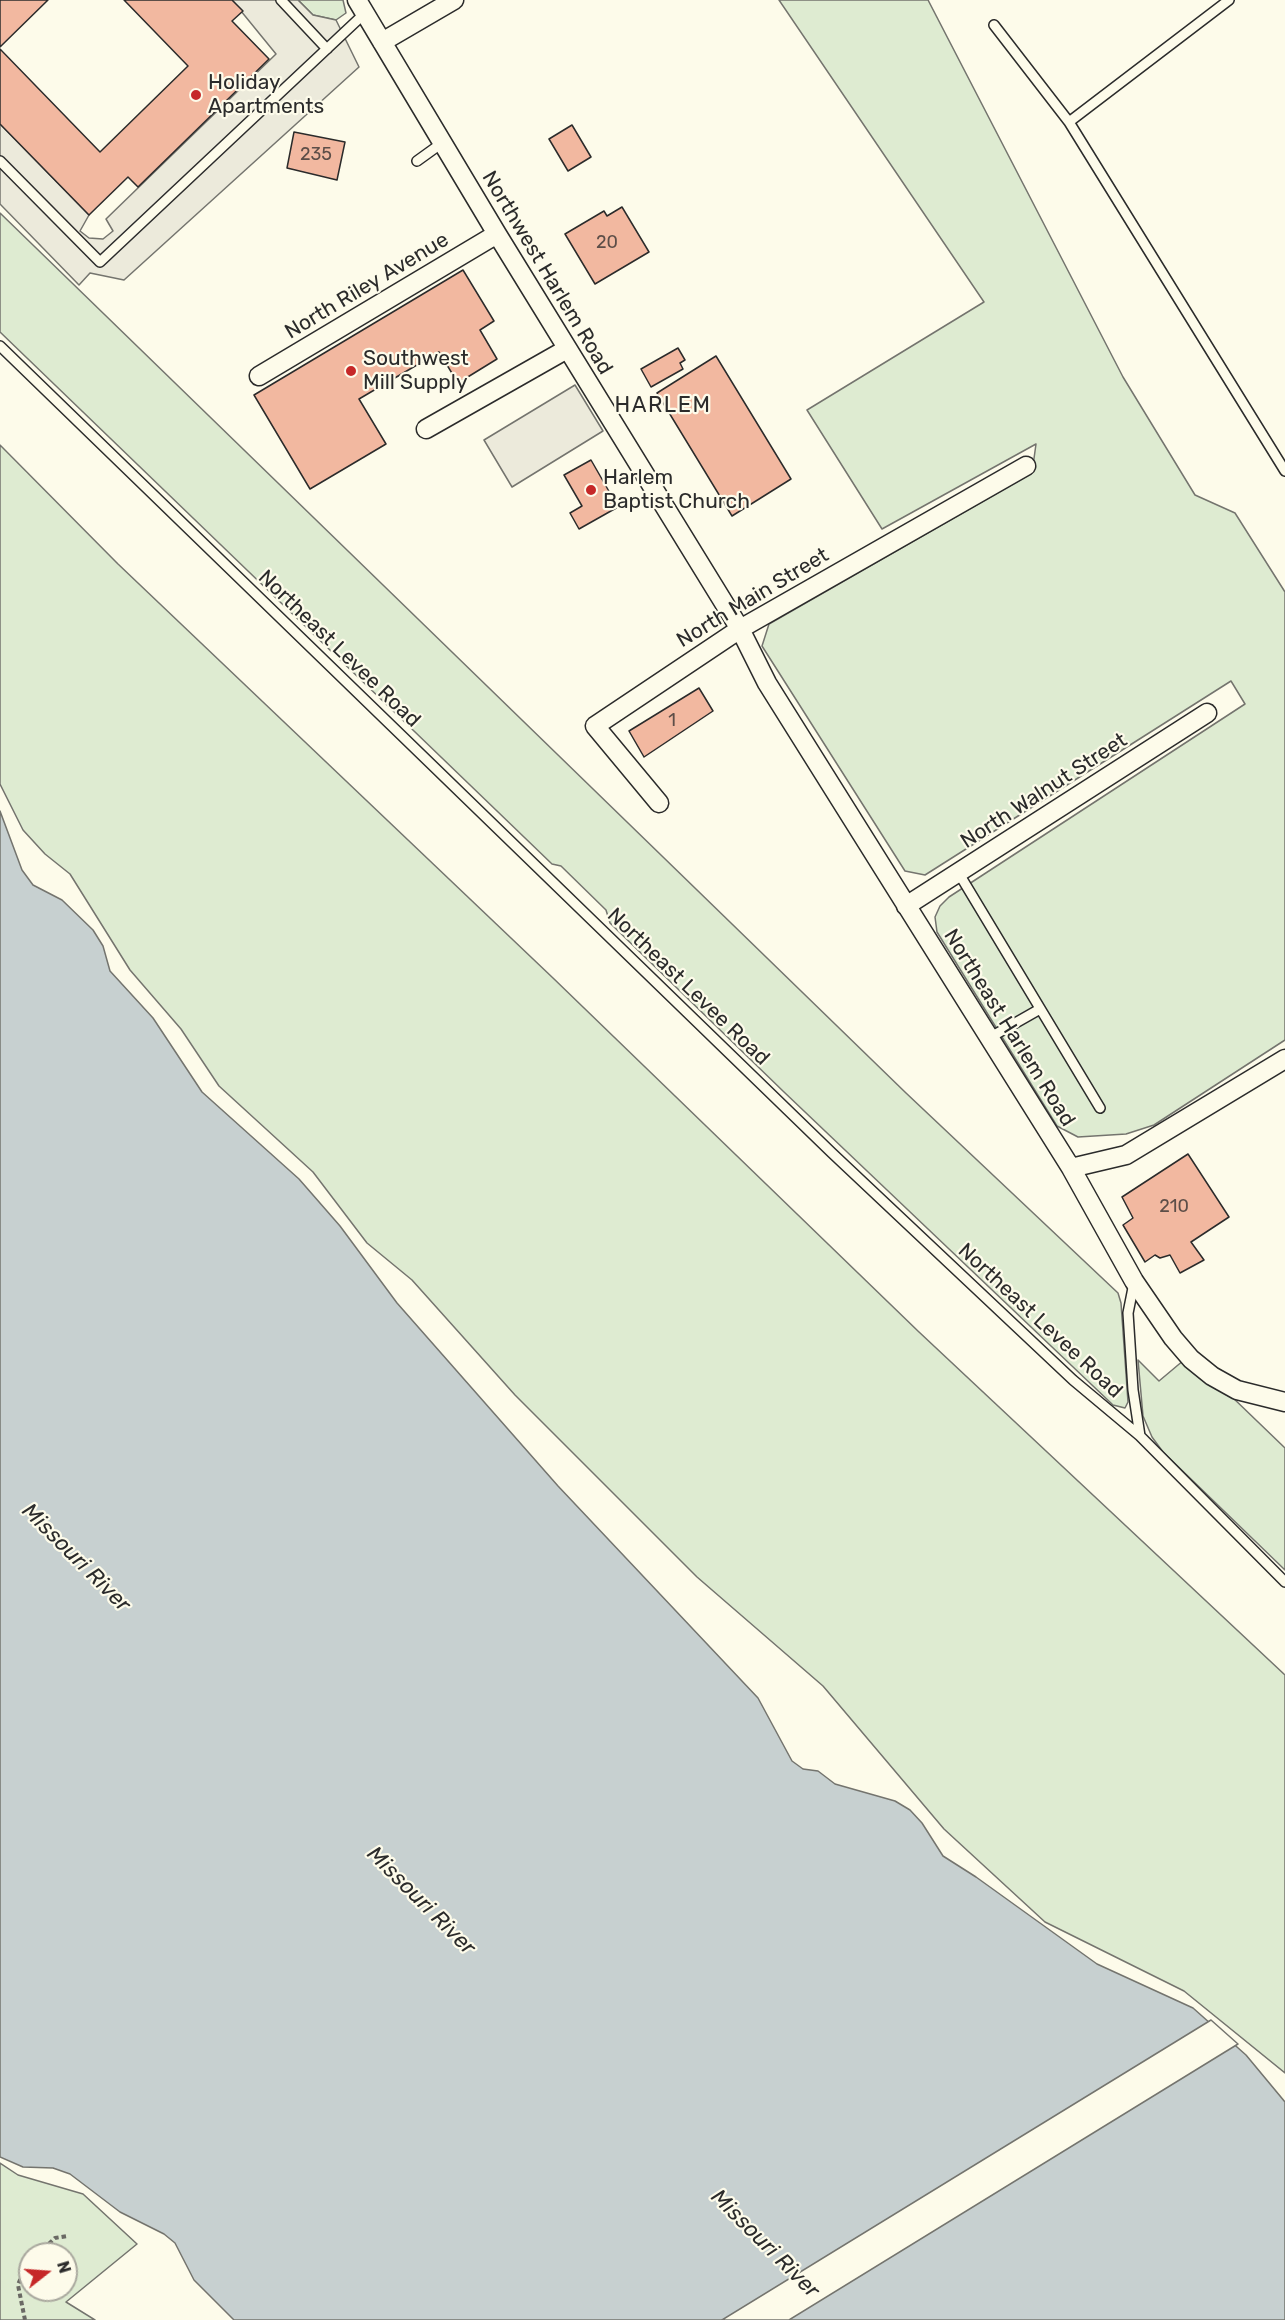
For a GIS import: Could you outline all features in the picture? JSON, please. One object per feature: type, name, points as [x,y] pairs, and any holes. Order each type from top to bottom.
[{"type":"street","points":[[382,42],[454,0]]},
{"type":"street","name":"Northwest Harlem Road","points":[[361,7],[567,349],[740,629]]},
{"type":"street","name":"North Riley Avenue","points":[[259,376],[497,234]]},
{"type":"street","points":[[426,429],[567,349]]},
{"type":"street","name":"North Main Street","points":[[659,803],[595,726],[740,629],[1026,466]]},
{"type":"street","name":"Northeast Harlem Road","points":[[740,629],[767,683],[1071,1168],[1134,1281],[1173,1338],[1191,1359],[1212,1376],[1237,1389],[1285,1402]]},
{"type":"street","name":"North Walnut Street","points":[[906,906],[1207,713]]},
{"type":"street","points":[[1071,1168],[1126,1155],[1285,1059]]},
{"type":"lane","points":[[281,0],[327,49]]},
{"type":"lane","points":[[1069,122],[1229,0]]},
{"type":"lane","points":[[0,161],[100,262],[327,49],[361,7]]},
{"type":"lane","points":[[994,25],[1069,122],[1285,471]]},
{"type":"lane","points":[[417,161],[442,143]]},
{"type":"lane","name":"Northeast Levee Road","points":[[0,346],[832,1153],[1073,1380],[1140,1436],[1285,1582]]},
{"type":"lane","points":[[958,872],[1100,1108]]},
{"type":"lane","points":[[989,1038],[1040,1009]]},
{"type":"lane","points":[[1134,1281],[1128,1313],[1132,1390],[1140,1436]]},
{"type":"path","points":[[51,2242],[55,2238],[67,2236]]},
{"type":"path","points":[[21,2302],[25,2320]]},
{"type":"green space","points":[[298,0],[343,0],[346,13],[336,20],[313,15]]},
{"type":"green space","points":[[779,0],[928,0],[1123,377],[1195,495],[1235,513],[1285,592],[1285,1040],[1154,1125],[1126,1134],[1078,1137],[1057,1126],[937,932],[935,917],[940,906],[949,897],[1245,704],[1231,681],[925,875],[905,871],[762,646],[769,624],[1032,473],[1036,444],[882,529],[807,410],[984,302]]},
{"type":"green space","points":[[0,213],[906,1093],[1118,1293],[1121,1303],[1128,1402],[1125,1408],[1113,1405],[784,1092],[610,923],[606,910],[561,866],[552,864],[0,332]]},
{"type":"green space","points":[[0,445],[118,564],[553,978],[919,1332],[1285,1675],[1285,2073],[1184,1991],[1045,1922],[944,1829],[823,1686],[697,1577],[515,1395],[412,1280],[367,1243],[313,1172],[219,1086],[181,1029],[130,970],[70,874],[45,854],[23,830],[0,784]]},
{"type":"green space","points":[[1138,1360],[1159,1381],[1184,1360],[1230,1395],[1285,1448],[1285,1570],[1163,1452],[1152,1437],[1143,1416]]},
{"type":"green space","points":[[0,2163],[18,2175],[83,2194],[137,2244],[78,2292],[78,2242],[18,2242],[18,2302],[66,2302],[95,2320],[0,2320]]},
{"type":"shaded area","points":[[232,0],[298,0],[313,15],[336,20],[359,67],[124,280],[90,273],[79,285],[0,204],[0,124],[89,215],[80,231],[89,238],[103,239],[113,231],[106,219],[276,54]]},
{"type":"shaded area","points":[[575,385],[603,431],[512,487],[484,440]]},
{"type":"water","name":"Missouri River","points":[[0,811],[22,870],[33,885],[62,900],[93,930],[103,946],[110,971],[153,1018],[202,1092],[299,1179],[340,1226],[397,1303],[558,1486],[758,1698],[792,1761],[803,1769],[818,1771],[835,1784],[895,1801],[910,1810],[922,1823],[943,1856],[1097,1964],[1193,2008],[1246,2055],[1285,2102],[1285,2320],[234,2320],[194,2280],[175,2243],[164,2234],[120,2212],[70,2174],[53,2168],[23,2167],[0,2157]]},
{"type":"pier","points":[[1211,2020],[1238,2044],[789,2320],[722,2320]]},
{"type":"building","points":[[0,0],[48,0],[0,47]]},
{"type":"building","name":"Holiday Apartments","points":[[124,0],[232,0],[243,11],[232,21],[269,59],[138,187],[128,177],[89,215],[0,124],[0,49],[100,152],[188,66]]},
{"type":"building","points":[[572,125],[591,157],[568,171],[549,139]]},
{"type":"building","points":[[294,132],[345,142],[337,180],[287,168]]},
{"type":"building","points":[[622,207],[649,252],[595,284],[565,234],[604,211],[607,216]]},
{"type":"building","name":"Southwest Mill Supply","points":[[463,270],[494,321],[480,330],[497,359],[458,383],[439,352],[359,399],[386,444],[310,489],[254,395]]},
{"type":"building","points":[[678,348],[685,360],[680,363],[683,369],[651,387],[641,369]]},
{"type":"building","points":[[716,356],[791,479],[732,516],[657,393]]},
{"type":"building","name":"Harlem Baptist Church","points":[[591,460],[618,507],[579,529],[570,513],[582,506],[564,475]]},
{"type":"building","points":[[699,688],[713,711],[644,757],[629,731]]},
{"type":"building","points":[[1188,1154],[1229,1217],[1191,1242],[1204,1260],[1180,1273],[1170,1255],[1160,1258],[1155,1255],[1145,1262],[1123,1225],[1133,1218],[1122,1197]]},
{"type":"place","name":"Holiday Apartments","points":[[196,95]]},
{"type":"place","name":"Southwest Mill Supply","points":[[351,371]]},
{"type":"place","name":"Harlem Baptist Church","points":[[591,490]]},
{"type":"district","name":"HARLEM","points":[[663,406]]}]
